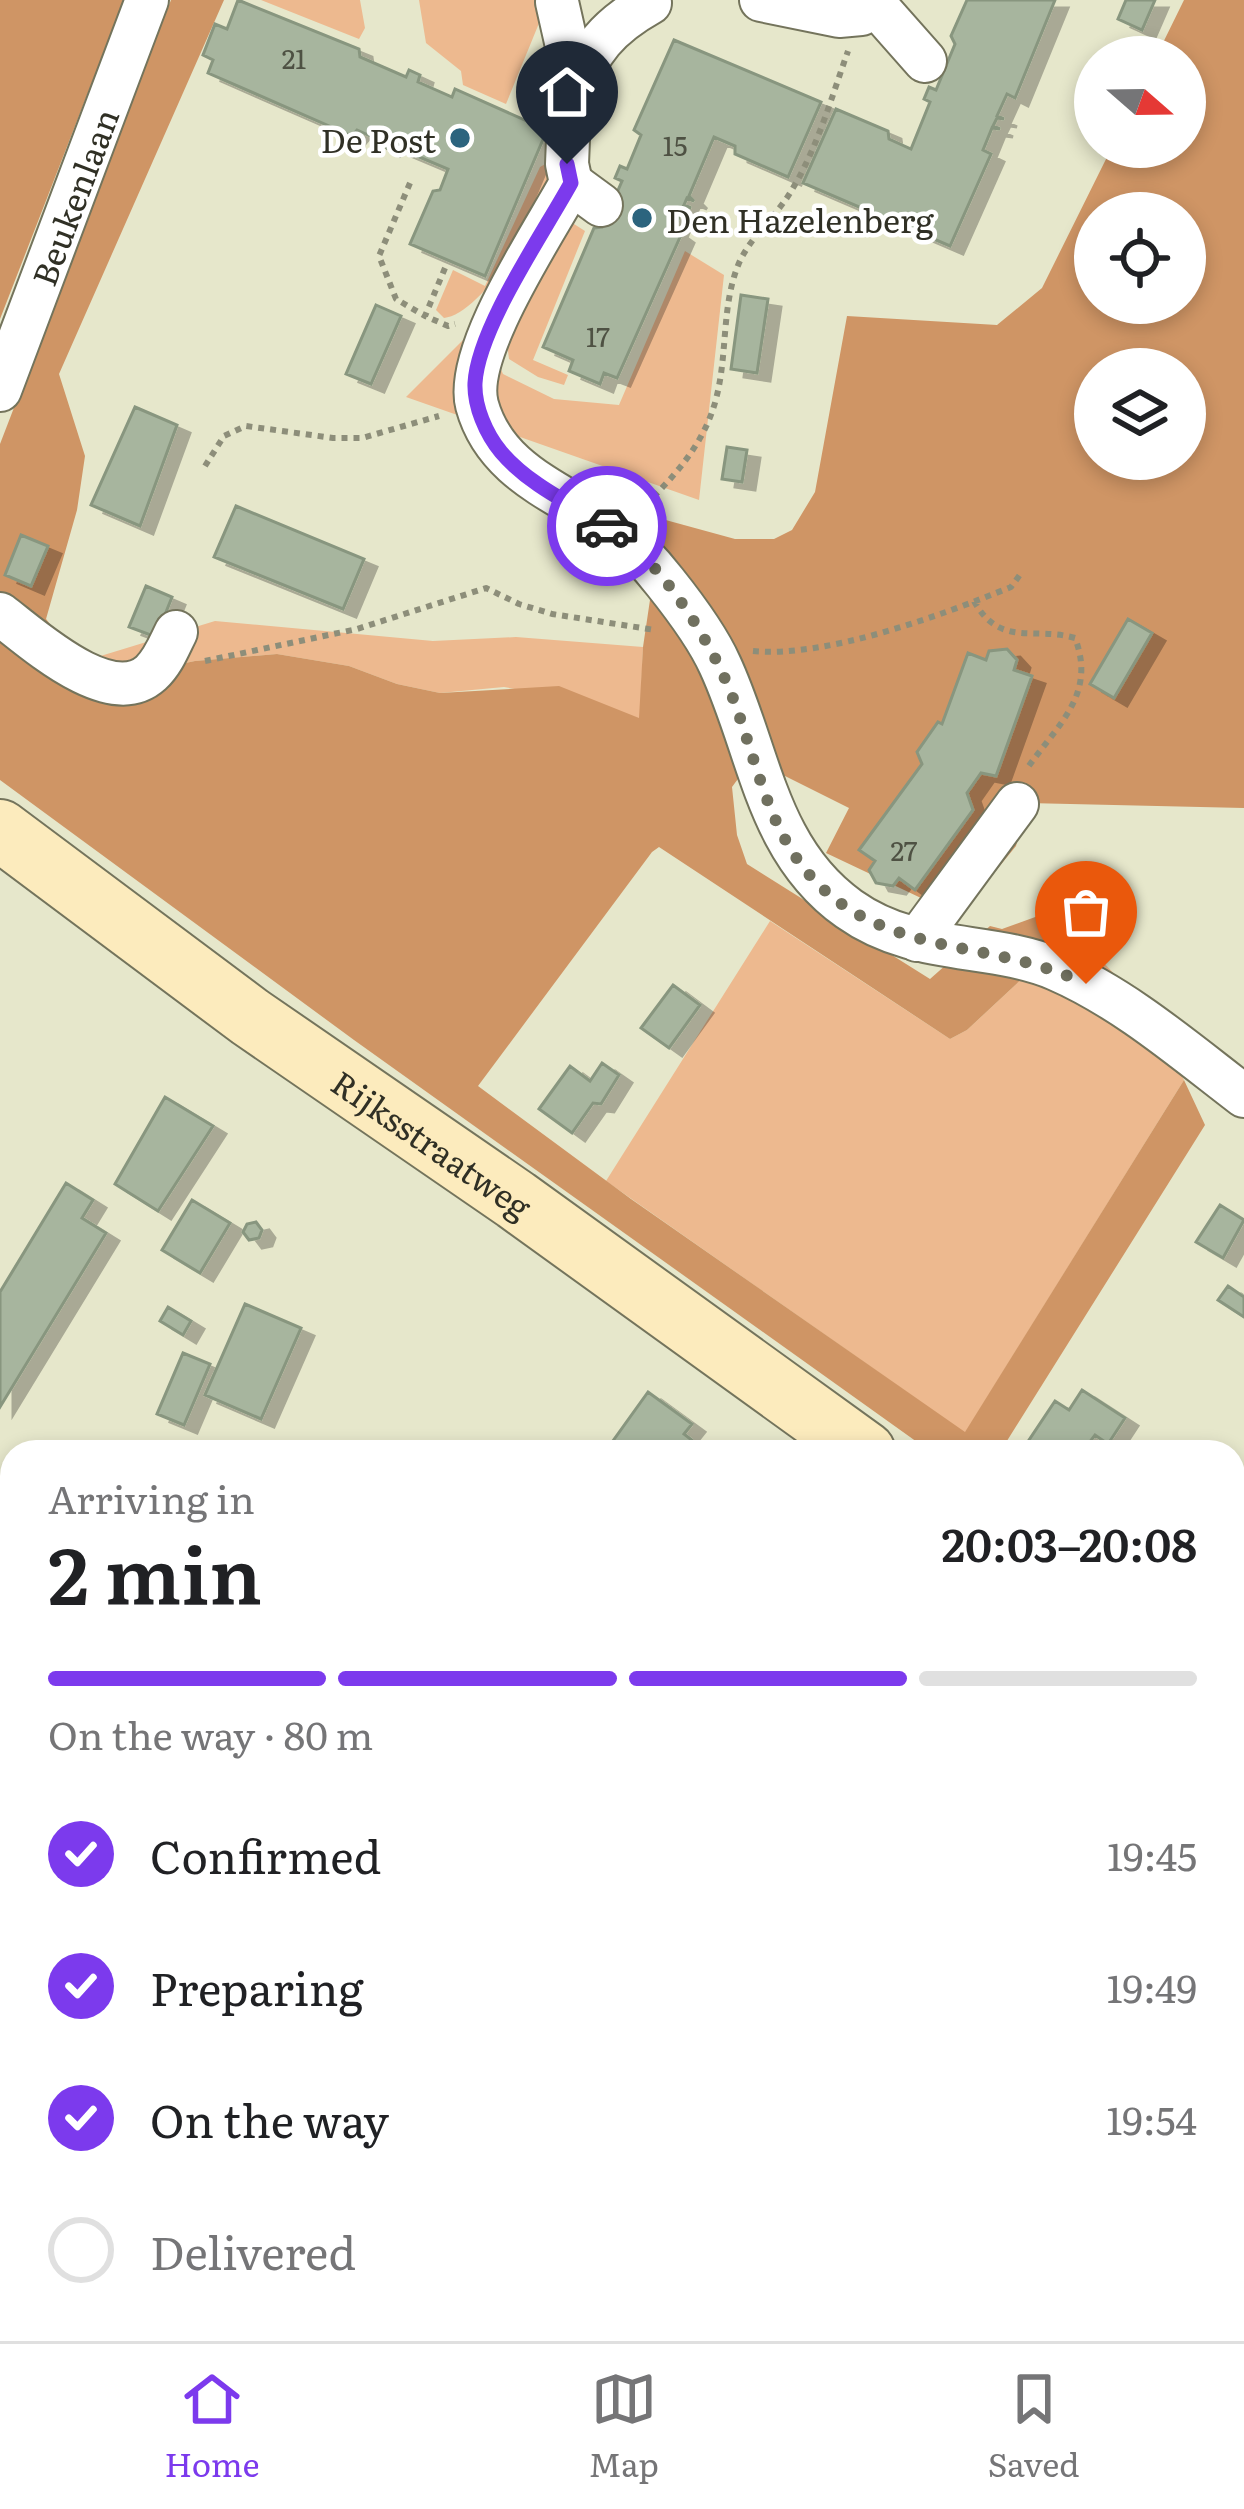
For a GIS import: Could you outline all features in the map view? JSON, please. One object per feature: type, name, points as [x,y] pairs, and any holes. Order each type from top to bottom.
[{"type":"main road","name":"Rijksstraatweg","points":[[0,830],[250,1017],[516,1200],[848,1440]]},
{"type":"street","name":"Beukenlaan","points":[[0,390],[147,0]]},
{"type":"street","points":[[760,0],[839,16],[869,5],[926,61]]},
{"type":"street","points":[[655,1],[556,1],[571,64],[567,164],[586,194],[500,313],[481,351],[475,385],[489,436],[530,479],[616,531],[664,580],[704,638],[736,704],[765,791],[798,860],[816,882],[860,917],[917,940],[1053,968],[1165,1035],[1244,1096]]},
{"type":"street","points":[[572,96],[599,40],[655,1]]},
{"type":"street","points":[[0,614],[85,674],[104,681],[127,684],[148,676],[172,639]]},
{"type":"street","points":[[917,940],[1017,804]]},
{"type":"path","points":[[616,531],[681,469],[703,435],[717,399],[729,293],[738,266],[749,244],[792,190],[869,5]]},
{"type":"path","points":[[410,183],[379,256],[396,298],[448,326],[500,313]]},
{"type":"path","points":[[425,316],[445,268]]},
{"type":"path","points":[[205,466],[224,436],[246,426],[362,438],[477,404]]},
{"type":"path","points":[[172,639],[202,662],[357,629],[486,588],[552,614],[782,654],[974,601],[1012,586],[1022,572]]},
{"type":"path","points":[[974,601],[995,627],[1075,638],[1084,669],[1078,695],[1010,792],[1017,804]]},
{"type":"shaded area","points":[[0,0],[124,0],[0,319]]},
{"type":"shaded area","points":[[171,0],[224,0],[59,374],[85,456],[77,510],[46,619],[69,648],[142,672],[195,661],[277,654],[349,666],[397,684],[440,693],[559,686],[639,718],[643,647],[662,519],[735,539],[774,539],[792,530],[815,492],[847,316],[997,325],[1042,288],[1074,224],[1074,324],[1206,324],[1206,192],[1090,192],[1102,168],[1206,168],[1206,36],[1166,36],[1184,0],[1244,0],[1244,808],[1027,803],[1016,846],[959,916],[826,853],[849,808],[785,776],[746,768],[732,787],[737,835],[747,864],[930,979],[990,926],[1002,929],[1038,916],[1071,933],[967,1030],[950,1039],[659,847],[478,1086],[965,1432],[1184,1080],[1205,1125],[1008,1440],[914,1440],[0,780],[0,444]]},
{"type":"shaded area","points":[[261,0],[360,0],[365,28],[359,39]]},
{"type":"shaded area","points":[[419,0],[536,0],[544,11],[506,104],[463,85],[461,71],[426,43]]},
{"type":"shaded area","points":[[558,157],[542,206],[511,258],[470,305],[444,318],[436,310],[453,270],[485,286],[540,167]]},
{"type":"shaded area","points":[[574,224],[585,231],[533,360],[568,375],[564,385],[538,377],[509,359],[505,326],[557,232]]},
{"type":"shaded area","points":[[685,251],[724,275],[699,500],[406,397],[477,326],[503,374],[554,399],[619,405]]},
{"type":"shaded area","points":[[215,621],[433,641],[516,637],[643,647],[640,719],[606,706],[504,687],[440,693],[397,684],[349,666],[277,654],[195,661],[142,672],[94,658]]},
{"type":"shaded area","points":[[770,921],[950,1039],[967,1030],[1071,933],[1136,1000],[1184,1080],[965,1433],[606,1181]]},
{"type":"building","name":"De Post","points":[[238,0],[359,49],[360,57],[406,77],[409,70],[420,75],[418,82],[452,97],[455,89],[547,130],[485,276],[410,244],[448,169],[391,145],[386,149],[389,144],[381,141],[377,145],[379,140],[357,130],[352,136],[208,73],[213,60],[203,55],[215,24],[227,29]]},
{"type":"building","points":[[967,0],[1055,0],[1015,98],[1007,94],[997,116],[1004,119],[997,118],[993,126],[1000,129],[992,128],[983,150],[991,154],[950,246],[803,183],[836,109],[888,131],[889,139],[911,149],[930,102],[924,99],[929,87],[936,90]]},
{"type":"building","points":[[1126,0],[1155,0],[1142,30],[1118,19]]},
{"type":"building","name":"Den Hazelenberg","points":[[674,40],[821,102],[788,177],[735,154],[735,146],[714,137],[689,196],[694,201],[687,198],[684,205],[691,208],[683,207],[674,230],[681,235],[617,378],[604,373],[600,384],[569,371],[573,360],[543,347],[594,228],[602,227],[622,181],[615,178],[620,166],[627,169],[641,135],[634,130]]},
{"type":"building","points":[[741,295],[768,299],[757,373],[731,369]]},
{"type":"building","points":[[376,305],[401,316],[371,384],[346,374]]},
{"type":"building","points":[[135,407],[177,425],[140,526],[91,505]]},
{"type":"building","points":[[727,447],[747,450],[742,482],[722,479]]},
{"type":"building","points":[[236,506],[364,559],[343,609],[214,557]]},
{"type":"building","points":[[21,535],[48,546],[31,586],[5,575]]},
{"type":"building","points":[[146,586],[172,597],[156,637],[129,627]]},
{"type":"building","points":[[1128,619],[1152,633],[1114,698],[1090,684]]},
{"type":"building","points":[[1007,649],[1017,660],[1014,670],[1032,676],[996,776],[981,773],[967,793],[973,810],[915,890],[899,878],[893,886],[876,883],[869,870],[875,861],[859,850],[922,764],[917,752],[938,722],[942,724],[968,653],[986,660],[989,651]]},
{"type":"building","points":[[673,985],[700,1005],[669,1048],[641,1028]]},
{"type":"building","points":[[602,1063],[619,1075],[601,1104],[593,1103],[572,1133],[539,1109],[570,1066],[590,1081]]},
{"type":"building","points":[[165,1097],[213,1126],[158,1211],[115,1184]]},
{"type":"building","points":[[66,1183],[93,1200],[82,1218],[106,1233],[0,1407],[0,1292]]},
{"type":"building","points":[[192,1200],[230,1223],[200,1273],[162,1250]]},
{"type":"building","points":[[1220,1205],[1244,1220],[1223,1258],[1196,1242]]},
{"type":"building","points":[[256,1222],[262,1230],[259,1238],[249,1240],[243,1232],[247,1224]]},
{"type":"building","points":[[1228,1286],[1244,1297],[1244,1317],[1218,1300]]},
{"type":"building","points":[[245,1304],[301,1328],[261,1419],[205,1395]]},
{"type":"building","points":[[168,1307],[191,1321],[183,1335],[160,1321]]},
{"type":"building","points":[[183,1353],[210,1364],[184,1425],[157,1414]]},
{"type":"building","points":[[1082,1390],[1125,1418],[1111,1440],[1095,1435],[1091,1440],[1029,1440],[1055,1401],[1069,1410]]},
{"type":"building","points":[[648,1392],[692,1424],[684,1434],[692,1440],[614,1440]]},
{"type":"way so far","points":[[607,526],[664,580],[708,644],[736,704],[785,839],[816,882],[876,926],[917,940],[1053,968],[1086,984]]},
{"type":"place","name":"De Post","points":[[460,138]]},
{"type":"place","name":"Den Hazelenberg","points":[[642,218]]},
{"type":"route","points":[[567,164],[571,183],[481,351],[477,404],[489,436],[503,455],[530,479],[607,526]]}]
